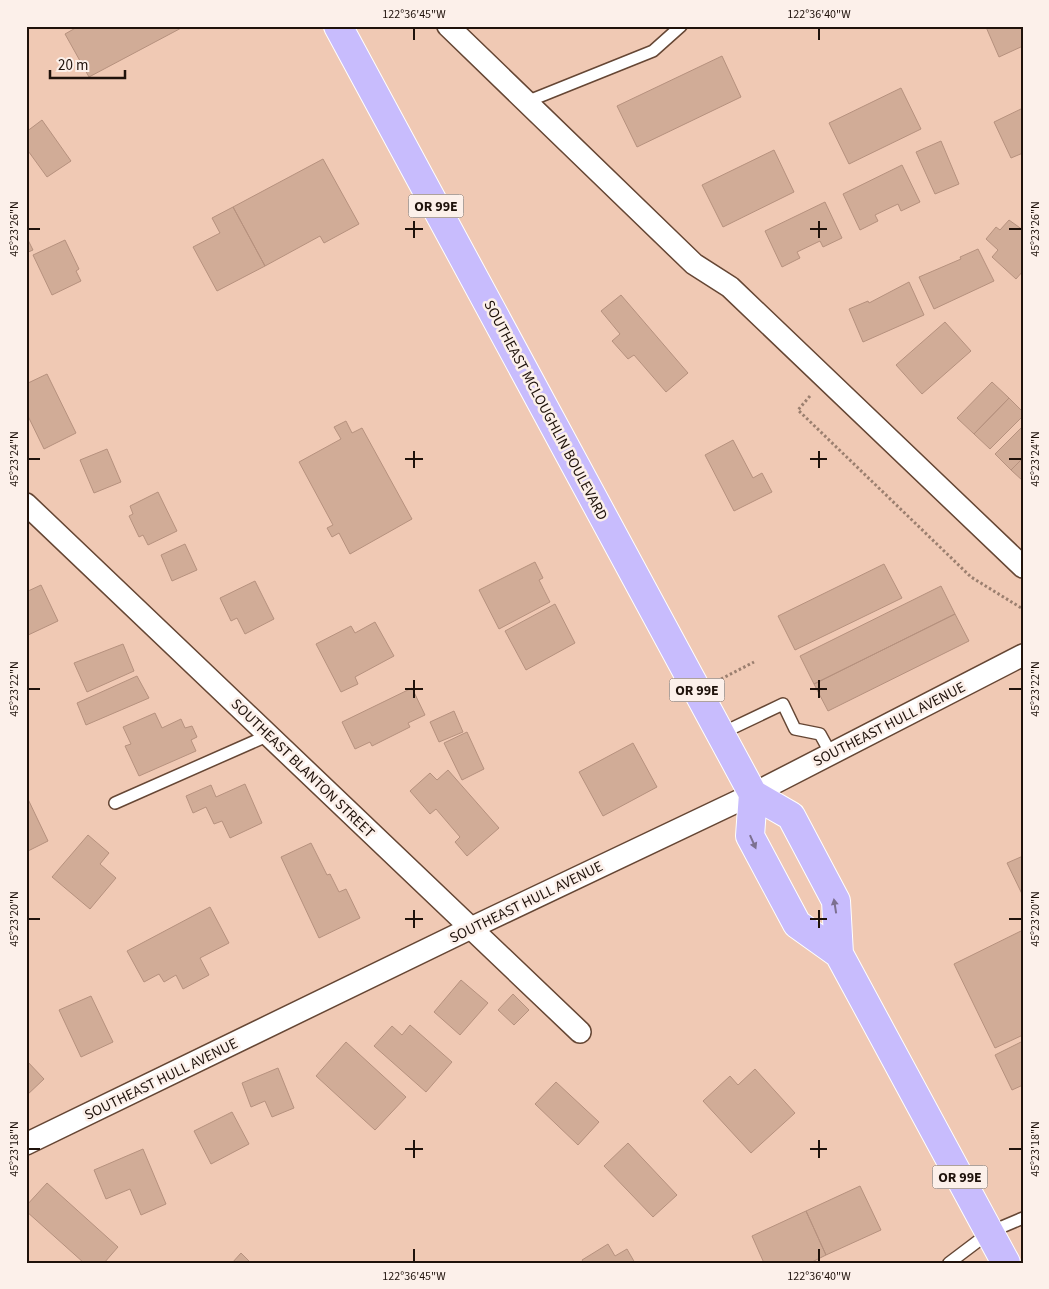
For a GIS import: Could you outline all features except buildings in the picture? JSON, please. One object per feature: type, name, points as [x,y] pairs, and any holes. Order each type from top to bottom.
[{"type":"main road","name":"SOUTHEAST MCLOUGHLIN BOULEVARD","points":[[338,26],[753,794]]},
{"type":"main road","name":"OR 99E","points":[[839,954],[797,924],[750,836],[753,794],[791,816],[836,901],[839,954],[1006,1263]]},
{"type":"street","points":[[448,26],[694,264],[730,287],[1023,567]]},
{"type":"street","name":"SOUTHEAST BLANTON STREET","points":[[26,504],[580,1032]]},
{"type":"street","name":"SOUTHEAST HULL AVENUE","points":[[26,1144],[471,928],[753,794],[1023,655]]},
{"type":"lane","points":[[526,102],[653,50],[682,26]]},
{"type":"lane","points":[[720,734],[783,704],[795,729],[820,734],[831,754]]},
{"type":"lane","points":[[115,803],[269,735]]},
{"type":"lane","points":[[949,1263],[990,1232],[1023,1218]]},
{"type":"path","points":[[825,378],[798,410],[971,577],[1023,609]]},
{"type":"path","points":[[697,691],[754,662]]}]
